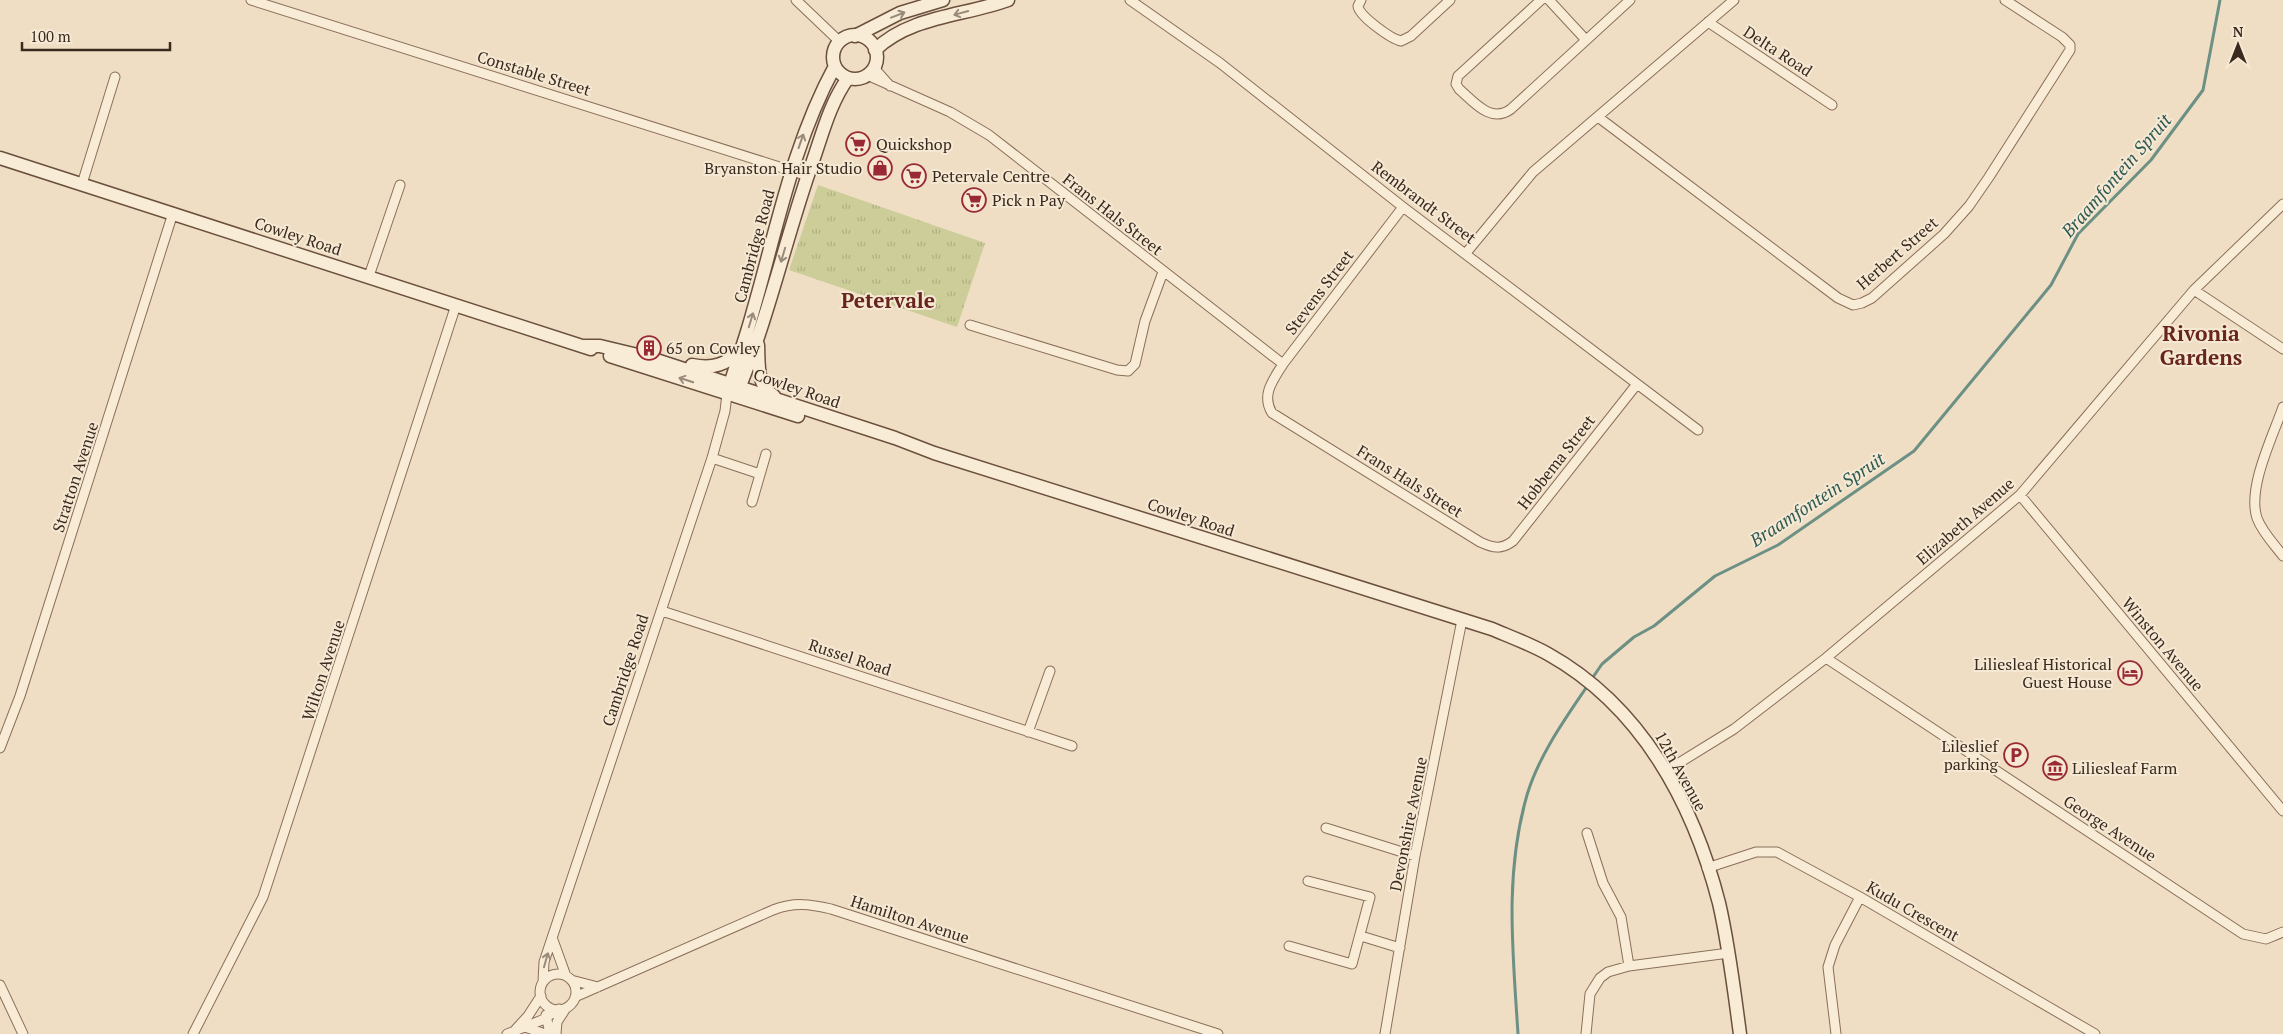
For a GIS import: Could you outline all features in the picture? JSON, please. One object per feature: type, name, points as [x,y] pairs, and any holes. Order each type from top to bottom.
[{"type":"street","name":"Constable Street","points":[[251,0],[808,176]]},
{"type":"street","points":[[796,0],[840,42]]},
{"type":"street","points":[[855,36],[868,40],[875,50],[876,60],[870,72],[858,79],[848,78],[835,66],[833,53],[840,42],[900,13],[943,0]]},
{"type":"street","points":[[875,50],[884,42],[910,28],[1008,0]]},
{"type":"street","name":"Rembrandt Street","points":[[1130,0],[1228,69],[1403,207],[1698,430]]},
{"type":"street","points":[[1361,0],[1358,6],[1361,14],[1391,37],[1401,41],[1411,36],[1450,0]]},
{"type":"street","points":[[1541,0],[1460,73],[1456,80],[1459,89],[1490,114],[1501,115],[1511,109],[1630,0]]},
{"type":"street","points":[[1549,0],[1586,40]]},
{"type":"street","points":[[1466,253],[1534,172],[1734,0]]},
{"type":"street","name":"Herbert Street","points":[[1598,117],[1838,298],[1853,305],[1862,303],[1882,291],[1944,234],[1969,206],[2009,148],[2070,50],[2070,45],[2062,37],[2004,0]]},
{"type":"street","name":"Delta Road","points":[[1708,22],[1832,105]]},
{"type":"street","name":"Cambridge Road","points":[[543,982],[544,962],[553,940],[662,611],[733,390],[742,348],[791,170],[820,93],[835,66]]},
{"type":"street","name":"Frans Hals Street","points":[[870,72],[890,86],[950,112],[974,125],[1283,364]]},
{"type":"street","points":[[82,184],[115,76]]},
{"type":"street","name":"Cambridge Road","points":[[733,390],[758,337],[808,176],[833,104],[848,78]]},
{"type":"street","name":"Cowley Road","points":[[0,158],[456,304],[585,346],[599,353],[786,403],[895,438],[909,445],[1462,620]]},
{"type":"street","points":[[369,276],[400,184]]},
{"type":"street","name":"Elizabeth Avenue","points":[[1666,771],[1734,728],[1826,658],[2020,496],[2194,290],[2283,204]]},
{"type":"street","name":"Stevens Street","points":[[1266,400],[1270,386],[1283,364],[1403,207]]},
{"type":"street","name":"Stratton Avenue","points":[[0,748],[20,696],[173,213]]},
{"type":"street","points":[[970,326],[1117,370],[1128,371],[1135,364],[1145,321],[1162,272]]},
{"type":"street","points":[[2194,290],[2283,348]]},
{"type":"street","name":"Wilton Avenue","points":[[193,1034],[263,897],[456,304]]},
{"type":"street","points":[[758,337],[762,384],[772,395],[786,403]]},
{"type":"street","name":"Cowley Road","points":[[585,346],[600,346],[650,358],[733,390],[893,444],[909,445]]},
{"type":"street","points":[[650,358],[695,366],[716,366],[731,359],[742,348]]},
{"type":"street","name":"Hobbema Street","points":[[1494,548],[1501,548],[1513,541],[1636,384]]},
{"type":"street","name":"Frans Hals Street","points":[[1266,400],[1272,413],[1480,542],[1494,548]]},
{"type":"street","points":[[2283,407],[2258,478],[2255,504],[2261,527],[2283,556]]},
{"type":"street","points":[[752,502],[766,454]]},
{"type":"street","points":[[712,458],[760,474]]},
{"type":"street","name":"Winston Avenue","points":[[2020,496],[2283,812]]},
{"type":"street","name":"Russel Road","points":[[662,611],[1072,746]]},
{"type":"street","name":"12th Avenue","points":[[1462,620],[1514,638],[1547,653],[1581,676],[1608,699],[1638,729],[1666,771],[1689,818],[1707,868],[1718,902],[1740,1034]]},
{"type":"street","name":"Devonshire Avenue","points":[[1385,1034],[1415,856],[1462,620]]},
{"type":"street","name":"George Avenue","points":[[1826,658],[2243,934],[2266,939],[2283,932]]},
{"type":"street","points":[[1028,732],[1050,672]]},
{"type":"street","points":[[1326,828],[1415,856]]},
{"type":"street","points":[[1587,833],[1602,882],[1621,916],[1629,966]]},
{"type":"street","name":"Kudu Crescent","points":[[1707,868],[1756,852],[1777,852],[1860,897],[2096,1034]]},
{"type":"street","points":[[1289,946],[1352,964],[1370,897],[1308,881]]},
{"type":"street","points":[[1836,1034],[1828,967],[1834,945],[1860,897]]},
{"type":"street","name":"Hamilton Avenue","points":[[575,997],[773,910],[799,903],[831,909],[1218,1034]]},
{"type":"street","points":[[1360,936],[1400,948]]},
{"type":"street","points":[[511,1033],[546,1018],[563,1008],[575,997],[575,988],[553,940]]},
{"type":"street","points":[[1586,1034],[1588,1004],[1594,986],[1608,972],[1629,966],[1728,953]]},
{"type":"street","points":[[550,1034],[542,999],[543,982],[556,974],[598,987]]},
{"type":"street","points":[[0,985],[23,1034]]},
{"type":"street","points":[[542,999],[552,1008],[563,1008]]},
{"type":"street","points":[[511,1033],[542,999]]},
{"type":"street","points":[[556,1034],[557,1022],[563,1008]]},
{"type":"street","points":[[525,1027],[545,1034]]},
{"type":"green space","points":[[818,185],[985,243],[957,327],[789,270]]},
{"type":"waterway","name":"Braamfontein Spruit","points":[[1591,680],[1602,664],[1634,637],[1654,626],[1715,576],[1778,545],[1914,451],[2051,285],[2078,234],[2151,160],[2203,90],[2220,0]]},
{"type":"waterway","name":"Braamfontein Spruit","points":[[1518,1034],[1512,914],[1515,855],[1520,825],[1527,795],[1538,766],[1553,738],[1588,685]]},
{"type":"place","name":"Quickshop","points":[[858,144]]},
{"type":"place","name":"Bryanston Hair Studio","points":[[880,168]]},
{"type":"place","name":"Petervale Centre","points":[[914,176]]},
{"type":"place","name":"Pick n Pay","points":[[974,200]]},
{"type":"place","name":"65 on Cowley","points":[[649,348]]},
{"type":"place","name":"Liliesleaf Historical Guest House","points":[[2130,673]]},
{"type":"place","name":"Lileslief parking","points":[[2016,755]]},
{"type":"place","name":"Liliesleaf Farm","points":[[2055,768]]},
{"type":"district","name":"Petervale","points":[[888,300]]},
{"type":"district","name":"Rivonia Gardens","points":[[2201,345]]}]
